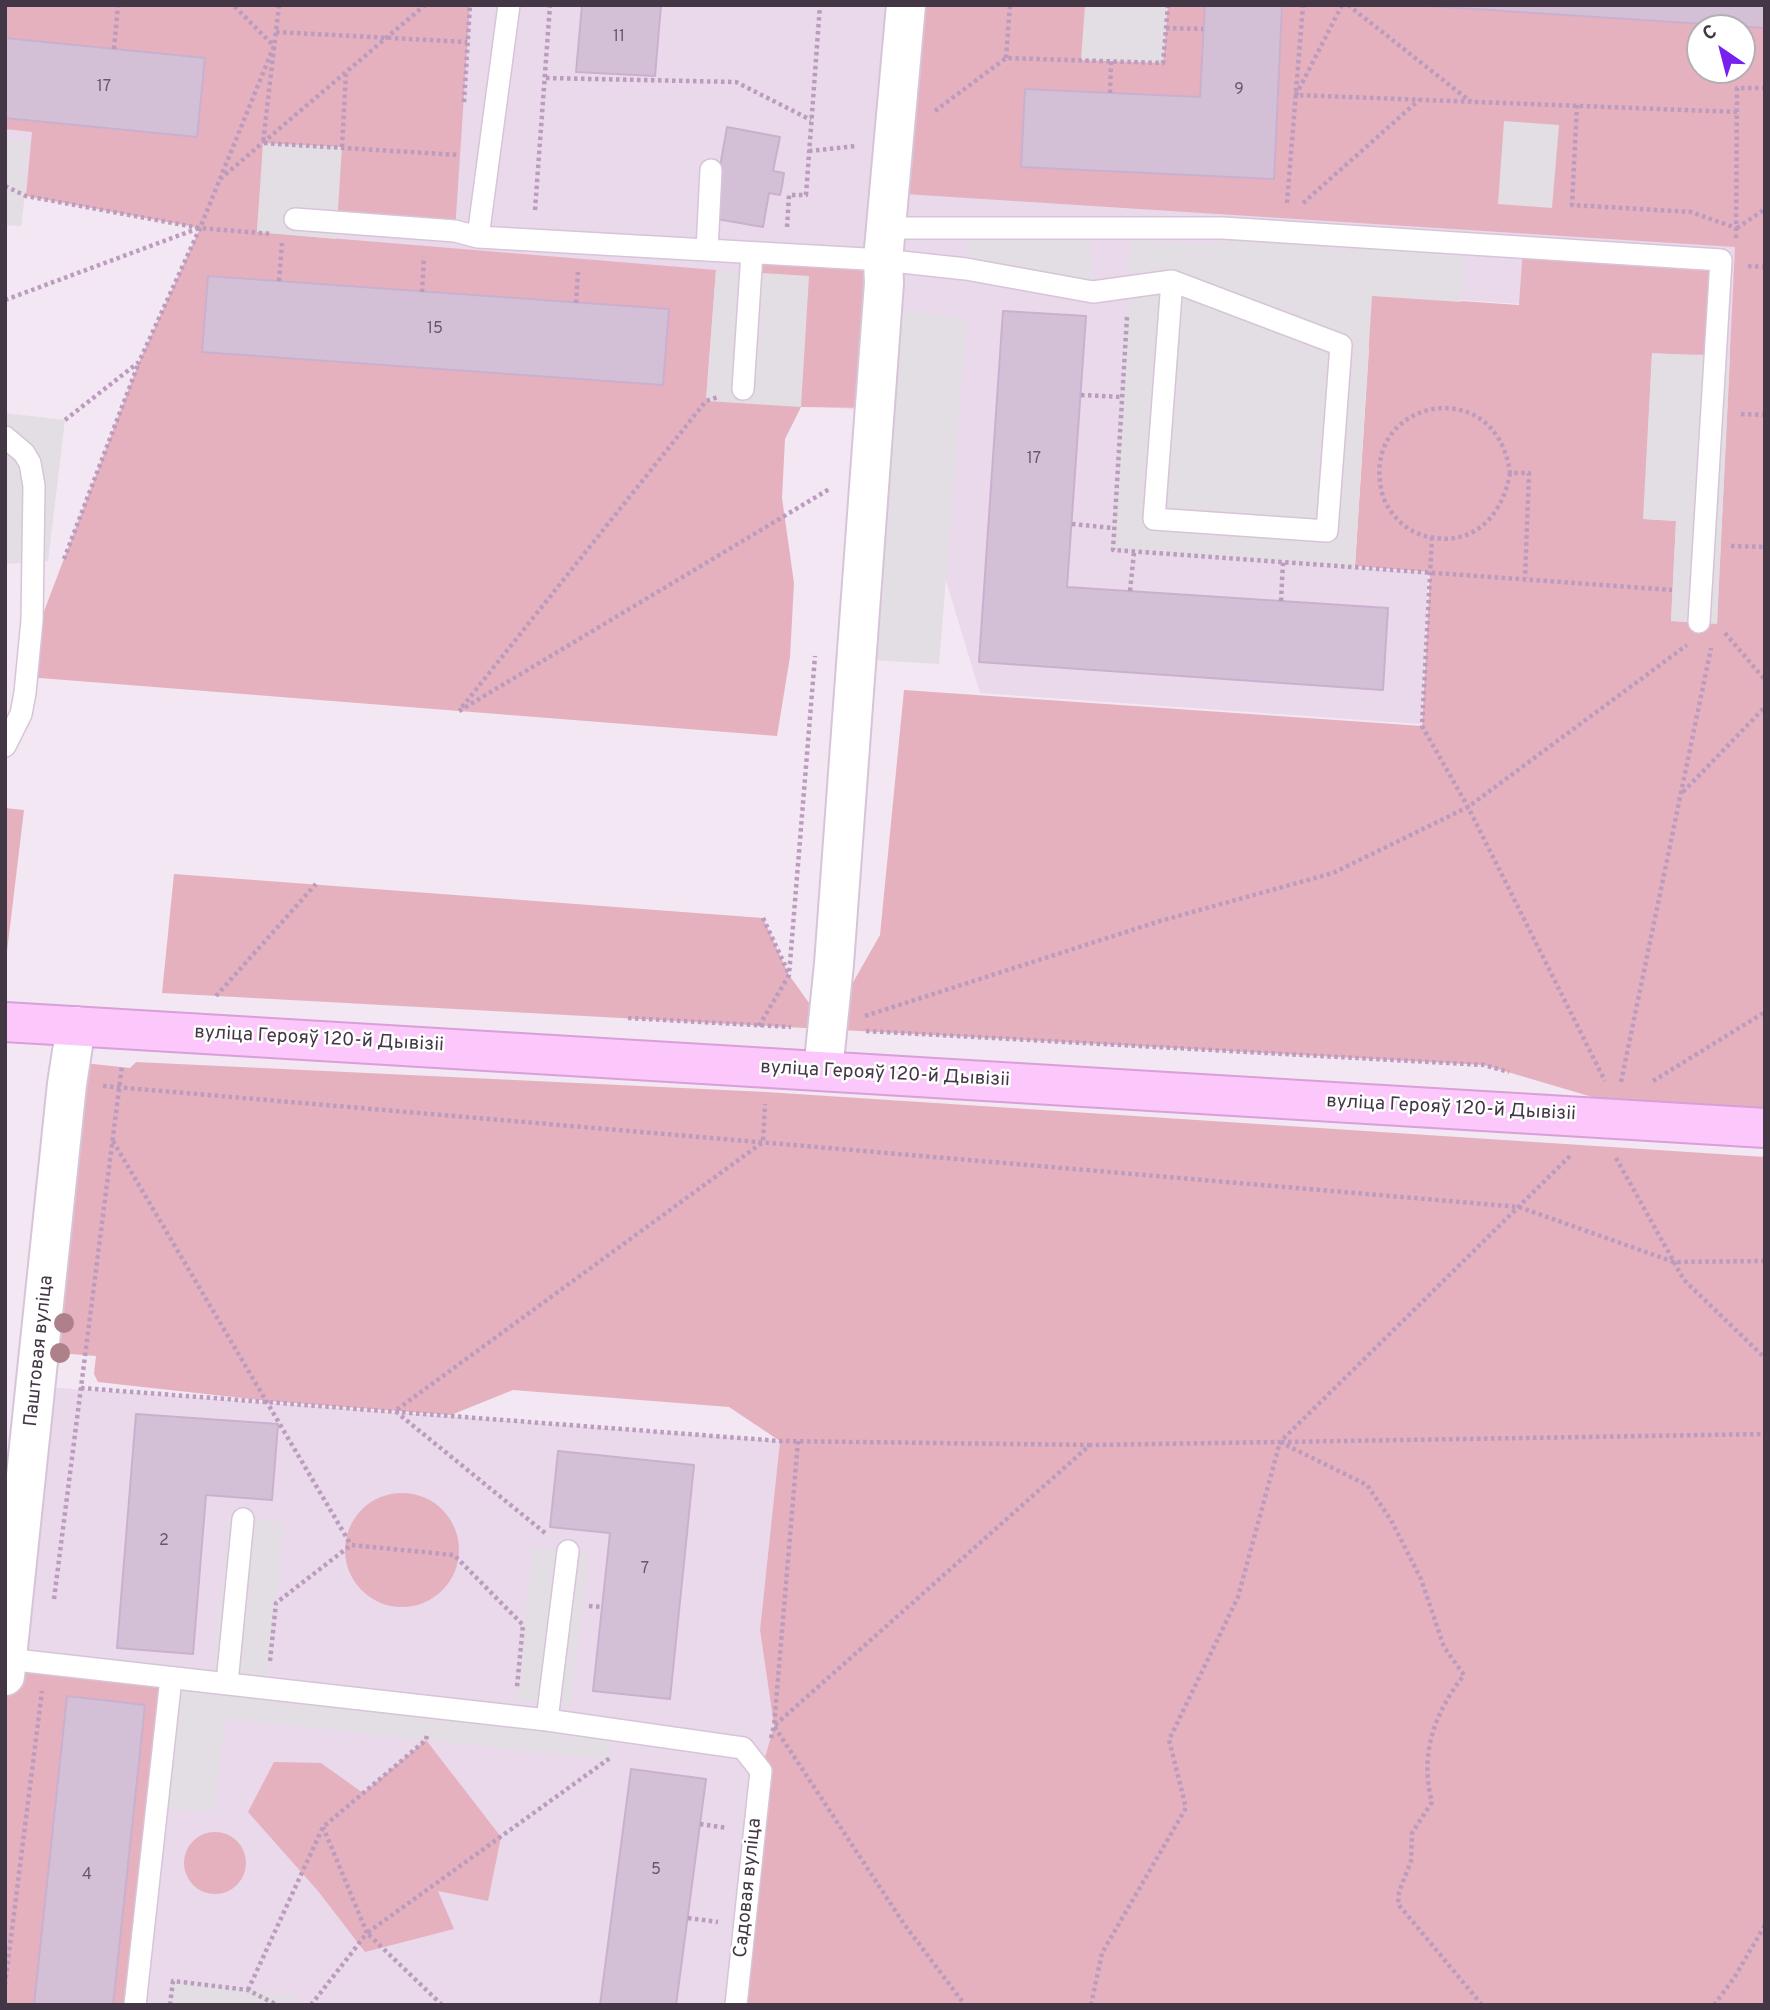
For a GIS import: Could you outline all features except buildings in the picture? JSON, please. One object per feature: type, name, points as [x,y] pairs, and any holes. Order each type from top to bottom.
[{"type":"street","points":[[823,1071],[885,244],[906,5]]},
{"type":"street","name":"вуліца Герояў 120-й Дывізіі","points":[[5,1022],[1765,1128]]},
{"type":"street","name":"Паштовая вуліца","points":[[6,1668],[16,1494],[76,1026]]},
{"type":"lane","points":[[478,237],[509,5]]},
{"type":"lane","points":[[707,250],[710,170]]},
{"type":"lane","points":[[289,227],[455,231],[478,237],[752,253],[1223,228],[1721,260],[1706,630]]},
{"type":"lane","points":[[885,244],[967,269],[1093,292],[1172,281],[1341,345],[1327,531],[1154,519],[1172,281]]},
{"type":"lane","points":[[743,389],[752,253]]},
{"type":"lane","points":[[5,437],[24,453],[30,463],[34,486],[32,620],[25,693],[21,714],[5,746]]},
{"type":"lane","points":[[227,1683],[243,1519]]},
{"type":"lane","points":[[547,1720],[568,1551]]},
{"type":"lane","points":[[6,1668],[227,1683],[610,1729]]},
{"type":"lane","points":[[135,2005],[171,1678]]},
{"type":"lane","name":"Садовая вуліца","points":[[610,1729],[743,1748],[761,1771],[736,2005]]},
{"type":"path","points":[[114,49],[118,5]]},
{"type":"path","points":[[233,5],[274,46]]},
{"type":"path","points":[[263,143],[279,5]]},
{"type":"path","points":[[219,180],[425,5]]},
{"type":"path","points":[[534,217],[550,5]]},
{"type":"path","points":[[789,195],[806,195],[820,5]]},
{"type":"path","points":[[1006,58],[1010,5]]},
{"type":"path","points":[[809,151],[893,142],[1006,58],[1163,63],[1168,5]]},
{"type":"path","points":[[1287,204],[1303,5]]},
{"type":"path","points":[[1296,95],[1345,5],[1471,102]]},
{"type":"path","points":[[1166,28],[1203,29]]},
{"type":"path","points":[[276,32],[468,42]]},
{"type":"path","points":[[61,568],[139,362],[200,228],[274,46]]},
{"type":"path","points":[[1110,93],[1111,61]]},
{"type":"path","points":[[342,148],[346,73]]},
{"type":"path","points":[[546,78],[736,82],[811,120]]},
{"type":"path","points":[[1736,228],[1737,88],[1765,88]]},
{"type":"path","points":[[1296,95],[1737,112]]},
{"type":"path","points":[[1296,209],[1419,100]]},
{"type":"path","points":[[1577,106],[1572,205],[1691,212],[1736,228]]},
{"type":"path","points":[[263,143],[460,155]]},
{"type":"path","points":[[5,186],[26,195],[200,228]]},
{"type":"path","points":[[1736,228],[1765,209]]},
{"type":"path","points":[[279,281],[289,227]]},
{"type":"path","points":[[5,300],[200,228]]},
{"type":"path","points":[[422,292],[425,246]]},
{"type":"path","points":[[576,303],[578,270]]},
{"type":"path","points":[[1093,292],[1128,294],[1113,550],[1672,588]]},
{"type":"path","points":[[65,420],[139,362]]},
{"type":"path","points":[[1080,395],[1122,397]]},
{"type":"path","points":[[706,401],[459,711],[829,489],[870,472]]},
{"type":"path","points":[[1444,407],[1465,410],[1483,420],[1498,434],[1507,453],[1510,473],[1507,494],[1496,513],[1479,528],[1459,537],[1432,537],[1416,533],[1397,520],[1384,501],[1378,480],[1380,458],[1388,437],[1404,421],[1423,410],[1444,407]]},
{"type":"path","points":[[1740,414],[1765,415]]},
{"type":"path","points":[[1510,473],[1529,473],[1525,578]]},
{"type":"path","points":[[828,502],[830,475]]},
{"type":"path","points":[[1072,524],[1113,528]]},
{"type":"path","points":[[1432,537],[1422,726],[1468,807],[1610,1092]]},
{"type":"path","points":[[1720,546],[1765,547]]},
{"type":"path","points":[[1130,591],[1134,552]]},
{"type":"path","points":[[1281,601],[1283,562]]},
{"type":"path","points":[[1706,630],[1765,680]]},
{"type":"path","points":[[1619,1091],[1681,794],[1706,630]]},
{"type":"path","points":[[827,1029],[1160,921],[1333,873],[1468,807],[1706,630]]},
{"type":"path","points":[[759,1025],[789,975],[817,641]]},
{"type":"path","points":[[1681,794],[1765,707]]},
{"type":"path","points":[[216,996],[316,884]]},
{"type":"path","points":[[1651,1083],[1765,1012]]},
{"type":"path","points":[[87,1347],[123,1055]]},
{"type":"path","points":[[119,1086],[1519,1207],[1674,1262],[1765,1261]]},
{"type":"path","points":[[763,1142],[766,1092]]},
{"type":"path","points":[[112,1140],[351,1545]]},
{"type":"path","points":[[395,1411],[763,1142]]},
{"type":"path","points":[[1610,1147],[1684,1280],[1765,1358]]},
{"type":"path","points":[[1091,2005],[1102,1953],[1186,1808],[1169,1740],[1238,1597],[1280,1442],[1573,1153]]},
{"type":"path","points":[[81,1388],[798,1441],[1090,1445],[1765,1434]]},
{"type":"path","points":[[395,1411],[568,1551]]},
{"type":"path","points":[[798,1441],[774,1727],[904,1924],[965,2005]]},
{"type":"path","points":[[1280,1442],[1367,1485],[1391,1520],[1421,1579],[1444,1647],[1464,1675],[1442,1702],[1429,1740],[1426,1780],[1432,1802],[1412,1833],[1411,1861],[1398,1892],[1398,1904],[1482,2005]]},
{"type":"path","points":[[774,1727],[1090,1445]]},
{"type":"path","points":[[270,1664],[276,1604],[351,1545],[454,1555],[523,1625],[516,1700]]},
{"type":"path","points":[[311,2005],[367,1933],[610,1760],[610,1729]]},
{"type":"path","points":[[248,1990],[323,1827],[426,1740]]},
{"type":"path","points":[[700,1824],[735,1829]]},
{"type":"path","points":[[323,1827],[367,1933],[442,2005]]},
{"type":"path","points":[[688,1918],[725,1924]]},
{"type":"path","points":[[1714,2005],[1734,1978],[1765,1925]]},
{"type":"path","points":[[170,2005],[173,1981],[248,1990],[277,2005]]},
{"type":"shaded area","points":[[5,5],[1765,5],[1765,702],[1701,696],[1520,304],[1372,294],[1354,568],[1428,573],[1421,724],[980,693],[895,412],[141,361],[201,227],[25,194],[21,226],[5,225]]},
{"type":"shaded area","points":[[5,5],[470,5],[455,231],[338,222],[264,143],[257,232],[716,270],[706,400],[750,272],[752,253],[883,260],[875,408],[801,407],[785,439],[782,498],[794,583],[790,657],[777,736],[27,677],[41,619],[139,362],[200,228],[26,196],[32,132],[5,129]]},
{"type":"shaded area","points":[[906,5],[1205,5],[1200,97],[1025,89],[1021,167],[1274,179],[1282,5],[1413,5],[1686,23],[1686,84],[1756,84],[1756,27],[1765,28],[1765,1110],[1616,1104],[1484,1065],[162,993],[174,874],[763,918],[789,975],[827,1028],[880,935],[904,690],[1422,726],[1430,572],[1355,566],[1369,348],[1341,345],[1372,295],[1519,305],[1523,247],[1721,260],[1717,355],[1652,354],[1644,519],[1676,521],[1671,621],[1717,623],[1735,247],[889,193]]},
{"type":"shaded area","points":[[1085,5],[1168,5],[1163,63],[1081,60]]},
{"type":"shaded area","points":[[1504,121],[1559,125],[1552,208],[1498,204]]},
{"type":"shaded area","points":[[5,139],[29,141],[21,226],[5,225]]},
{"type":"shaded area","points":[[263,143],[342,147],[336,239],[257,232]]},
{"type":"shaded area","points":[[1223,228],[1465,243],[1461,302],[1372,296],[1355,566],[1113,550],[1131,240],[1221,245]]},
{"type":"shaded area","points":[[969,230],[1090,238],[1093,292],[967,269]]},
{"type":"shaded area","points":[[716,270],[809,276],[801,407],[706,401]]},
{"type":"shaded area","points":[[881,308],[967,318],[939,664],[855,659]]},
{"type":"shaded area","points":[[1652,353],[1730,357],[1717,624],[1671,621],[1676,521],[1643,519]]},
{"type":"shaded area","points":[[5,413],[65,420],[48,561],[5,564]]},
{"type":"shaded area","points":[[5,808],[24,810],[5,968]]},
{"type":"shaded area","points":[[75,1062],[130,1068],[136,1062],[766,1092],[1765,1157],[1765,2005],[736,2005],[761,1771],[774,1726],[760,1630],[780,1441],[729,1407],[513,1390],[451,1415],[269,1401],[98,1382],[94,1374],[96,1356],[46,1352]]},
{"type":"shaded area","points":[[47,1387],[780,1441],[760,1630],[774,1726],[761,1771],[736,2005],[5,2005],[5,1757]]},
{"type":"shaded area","points":[[402,1493],[424,1497],[443,1509],[455,1528],[459,1550],[455,1572],[443,1591],[424,1603],[402,1607],[380,1603],[361,1591],[349,1572],[345,1550],[349,1528],[361,1509],[380,1497]]},
{"type":"shaded area","points":[[229,1518],[284,1523],[268,1676],[213,1670]]},
{"type":"shaded area","points":[[533,1547],[588,1553],[571,1706],[516,1700]]},
{"type":"shaded area","points":[[7,1659],[165,1675],[131,2005],[5,2005]]},
{"type":"shaded area","points":[[171,1678],[610,1729],[610,1760],[225,1718],[214,1812],[157,1808]]},
{"type":"shaded area","points":[[426,1740],[501,1837],[488,1901],[438,1891],[454,1929],[365,1952],[318,1891],[248,1812],[274,1762],[321,1763],[363,1793]]},
{"type":"shaded area","points":[[215,1832],[237,1841],[246,1863],[237,1885],[215,1894],[193,1885],[184,1863],[193,1841]]},
{"type":"shaded area","points":[[173,1981],[295,1996],[294,2005],[170,2005]]}]
